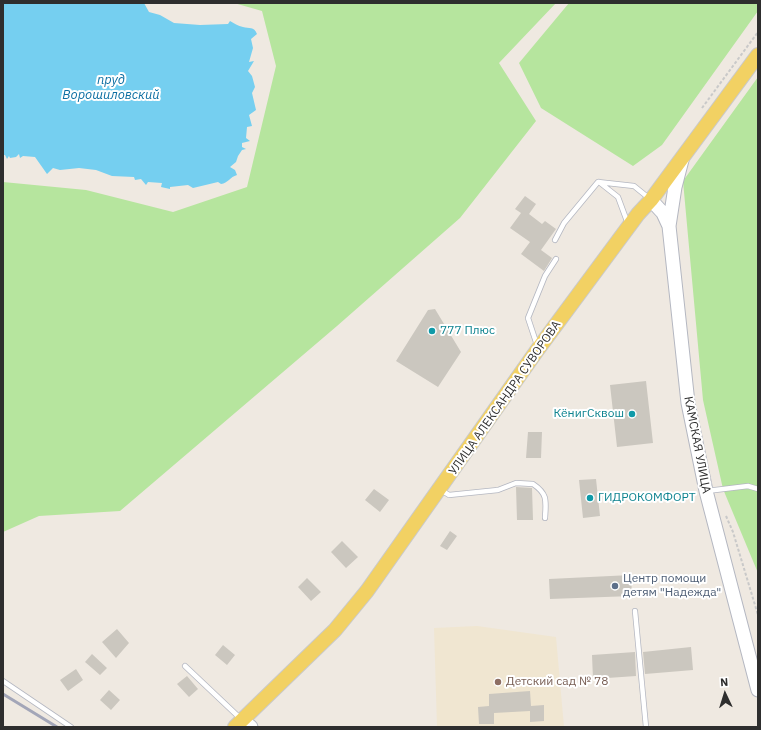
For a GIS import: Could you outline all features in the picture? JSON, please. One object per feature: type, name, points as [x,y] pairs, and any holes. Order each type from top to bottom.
[{"type":"main road","name":"УЛИЦА АЛЕКСАНДРА СУВОРОВА","points":[[243,725],[335,630],[368,591],[538,349],[682,159],[758,55]]},
{"type":"main road","points":[[669,226],[675,187],[682,159]]},
{"type":"main road","name":"КАМСКАЯ УЛИЦА","points":[[651,200],[663,213],[669,226],[688,403],[706,491],[758,690]]},
{"type":"lane","points":[[598,182],[634,186],[651,200]]},
{"type":"lane","points":[[598,182],[618,197],[629,227]]},
{"type":"lane","points":[[555,240],[564,223],[598,182]]},
{"type":"lane","points":[[538,349],[528,318],[545,276],[556,259]]},
{"type":"lane","points":[[440,489],[449,495],[498,490],[516,483],[533,484],[544,494],[546,499],[546,518]]},
{"type":"lane","points":[[706,491],[748,486],[758,489]]},
{"type":"lane","points":[[634,611],[646,727]]},
{"type":"lane","points":[[185,666],[243,725]]},
{"type":"lane","points":[[3,681],[71,727]]},
{"type":"path","points":[[724,511],[733,532],[758,615]]},
{"type":"shaded area","name":"Детский сад № 78","points":[[477,626],[556,637],[564,727],[437,727],[434,628]]},
{"type":"green space","points":[[234,3],[556,3],[499,63],[536,121],[460,218],[337,326],[120,511],[39,516],[3,532],[3,182],[86,190],[173,212],[247,187],[276,66],[262,11]]},
{"type":"green space","points":[[569,3],[758,3],[758,11],[662,145],[633,166],[541,108],[519,63]]},
{"type":"green space","points":[[758,77],[758,573],[723,489],[703,400],[683,181]]},
{"type":"water","name":"пруд Ворошиловский","points":[[3,3],[144,3],[149,12],[160,15],[174,23],[200,25],[228,24],[230,21],[239,26],[254,30],[257,34],[251,39],[253,48],[249,62],[254,61],[248,71],[252,76],[255,87],[252,93],[256,110],[249,115],[252,126],[247,127],[246,138],[250,141],[242,143],[242,147],[246,149],[242,150],[236,162],[230,167],[235,170],[237,175],[221,184],[218,182],[193,188],[188,185],[170,187],[170,189],[161,187],[162,183],[148,182],[146,185],[141,179],[135,180],[134,177],[112,176],[96,170],[79,168],[60,170],[53,168],[47,174],[35,157],[23,156],[20,158],[19,154],[16,157],[10,158],[9,156],[7,159],[5,155],[3,155]]},
{"type":"building","points":[[525,196],[536,204],[529,214],[542,224],[545,221],[556,229],[541,250],[552,258],[544,271],[521,254],[530,242],[510,228],[521,213],[515,209]]},
{"type":"building","name":"777 Плюс","points":[[435,309],[461,352],[438,387],[396,361],[428,310]]},
{"type":"building","name":"КёнигСквош","points":[[646,381],[653,443],[617,447],[610,385]]},
{"type":"building","points":[[528,432],[542,432],[541,458],[526,458]]},
{"type":"building","name":"ГИДРОКОМФОРТ","points":[[596,479],[600,516],[583,518],[579,480]]},
{"type":"building","points":[[516,487],[532,488],[533,520],[517,520]]},
{"type":"building","points":[[374,489],[389,500],[380,512],[365,500]]},
{"type":"building","points":[[450,531],[457,536],[447,550],[440,546]]},
{"type":"building","points":[[342,541],[358,557],[346,568],[331,552]]},
{"type":"building","points":[[631,575],[632,596],[550,599],[549,579]]},
{"type":"building","points":[[307,578],[321,592],[311,601],[298,587]]},
{"type":"building","points":[[117,629],[129,643],[116,658],[102,642]]},
{"type":"building","points":[[223,645],[235,655],[227,665],[215,655]]},
{"type":"building","points":[[691,647],[693,670],[645,674],[643,652]]},
{"type":"building","points":[[635,652],[636,676],[593,679],[592,655]]},
{"type":"building","points":[[92,654],[107,668],[100,675],[85,662]]},
{"type":"building","points":[[76,669],[83,680],[68,691],[60,680]]},
{"type":"building","points":[[187,676],[198,689],[189,697],[177,684]]},
{"type":"building","points":[[109,690],[120,700],[111,710],[100,700]]},
{"type":"building","points":[[530,691],[531,706],[544,705],[544,721],[530,722],[530,711],[494,713],[494,724],[479,724],[478,707],[489,706],[489,694]]},
{"type":"railway","points":[[3,694],[57,727]]},
{"type":"place","name":"777 Плюс","points":[[432,331]]},
{"type":"place","name":"КёнигСквош","points":[[632,414]]},
{"type":"place","name":"ГИДРОКОМФОРТ","points":[[590,498]]},
{"type":"place","name":"Центр помощи детям \"Надежда\"","points":[[615,586]]},
{"type":"place","name":"Детский сад № 78","points":[[498,682]]}]
